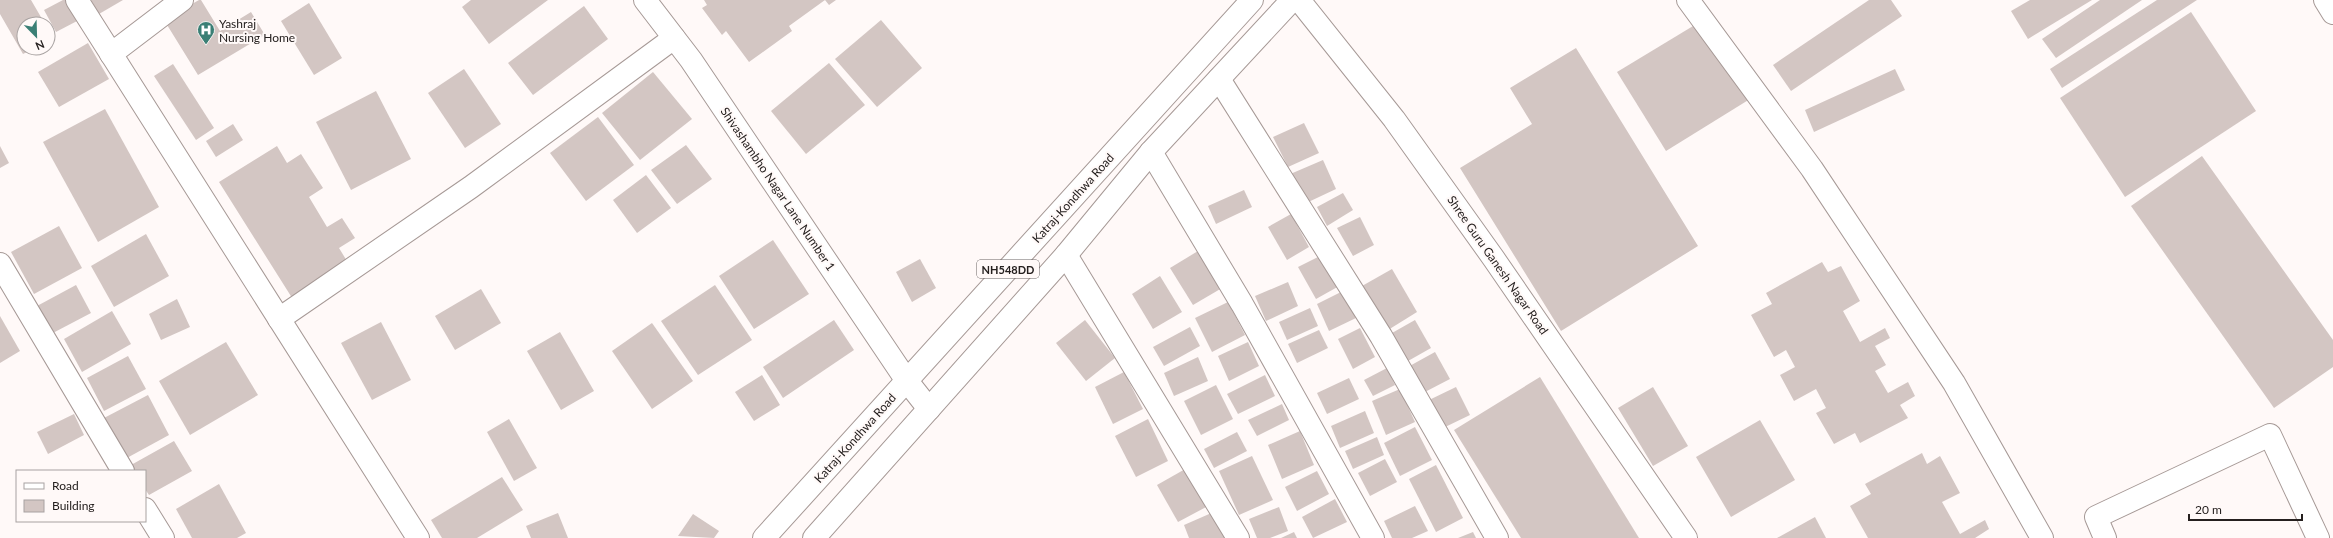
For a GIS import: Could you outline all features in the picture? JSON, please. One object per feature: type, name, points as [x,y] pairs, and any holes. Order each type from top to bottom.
[{"type":"main road","points":[[77,0],[418,538]]},
{"type":"main road","points":[[111,54],[182,0]]},
{"type":"main road","name":"Shivashambho Nagar Lane Number 1","points":[[646,0],[674,38],[907,381],[929,409]]},
{"type":"main road","name":"Katraj-Kondhwa Road","points":[[764,538],[1252,0]]},
{"type":"main road","name":"NH548DD","points":[[814,538],[1066,255],[1151,152],[1292,0]]},
{"type":"main road","name":"Shree Guru Ganesh Nagar Road","points":[[1299,0],[1394,119],[1494,259],[1686,538]]},
{"type":"main road","points":[[1688,0],[1812,169],[1945,370],[2042,538]]},
{"type":"main road","points":[[2325,0],[2333,13]]},
{"type":"main road","points":[[279,319],[471,187],[674,38]]},
{"type":"main road","points":[[1219,80],[1381,336],[1497,538]]},
{"type":"main road","points":[[1151,152],[1242,304],[1373,538]]},
{"type":"main road","points":[[1066,255],[1238,538]]},
{"type":"main road","points":[[0,264],[122,470]]},
{"type":"main road","points":[[2105,538],[2096,517],[2270,435],[2318,538]]},
{"type":"main road","points":[[146,511],[163,538]]},
{"type":"building","points":[[0,0],[31,0],[40,16],[16,16],[16,42],[0,14]]},
{"type":"building","points":[[63,0],[69,0],[79,20],[56,32],[56,16],[47,16],[44,10]]},
{"type":"building","points":[[91,0],[123,0],[99,14]]},
{"type":"building","points":[[201,0],[220,31],[251,12],[265,35],[198,75],[164,20]]},
{"type":"building","points":[[471,0],[548,0],[489,44],[462,7]]},
{"type":"building","points":[[704,0],[825,0],[789,26],[792,31],[749,62],[726,31],[722,35],[702,8],[707,5]]},
{"type":"building","points":[[825,0],[836,0],[829,5]]},
{"type":"building","points":[[1869,0],[1891,0],[1902,16],[1791,91],[1773,65]]},
{"type":"building","points":[[2030,0],[2092,0],[2028,39],[2011,11]]},
{"type":"building","points":[[2100,0],[2142,0],[2056,58],[2042,39]]},
{"type":"building","points":[[2157,0],[2197,0],[2062,88],[2050,69]]},
{"type":"building","points":[[309,3],[342,58],[314,75],[281,21]]},
{"type":"building","points":[[584,6],[608,39],[533,95],[508,63]]},
{"type":"building","points":[[2191,12],[2256,111],[2125,197],[2060,98]]},
{"type":"building","points":[[881,20],[922,68],[877,107],[835,59]]},
{"type":"building","points":[[1703,20],[1750,99],[1666,151],[1617,72]]},
{"type":"building","points":[[88,43],[109,79],[59,107],[38,72]]},
{"type":"building","points":[[1576,48],[1698,246],[1561,331],[1460,168],[1532,124],[1510,88]]},
{"type":"building","points":[[829,63],[865,105],[806,154],[771,111]]},
{"type":"building","points":[[173,64],[214,128],[196,140],[154,76]]},
{"type":"building","points":[[464,69],[501,124],[465,148],[428,93]]},
{"type":"building","points":[[1895,69],[1905,90],[1814,132],[1805,110]]},
{"type":"building","points":[[653,72],[692,119],[640,160],[602,113]]},
{"type":"building","points":[[376,91],[411,159],[351,190],[316,122]]},
{"type":"building","points":[[105,109],[159,207],[98,242],[43,142]]},
{"type":"building","points":[[598,117],[634,165],[586,201],[550,153]]},
{"type":"building","points":[[1304,123],[1319,153],[1288,167],[1273,137]]},
{"type":"building","points":[[233,124],[243,140],[216,157],[206,141]]},
{"type":"building","points":[[686,145],[712,179],[677,204],[651,170]]},
{"type":"building","points":[[0,146],[9,163],[0,168]]},
{"type":"building","points":[[277,146],[287,163],[301,154],[323,188],[309,197],[327,227],[342,218],[355,238],[339,248],[350,266],[294,301],[219,182]]},
{"type":"building","points":[[2202,156],[2333,340],[2333,367],[2274,408],[2131,206]]},
{"type":"building","points":[[1323,160],[1336,189],[1302,205],[1288,175]]},
{"type":"building","points":[[646,175],[671,208],[637,233],[613,200]]},
{"type":"building","points":[[1244,190],[1252,207],[1216,224],[1208,206]]},
{"type":"building","points":[[1343,193],[1353,210],[1327,226],[1317,207]]},
{"type":"building","points":[[1291,214],[1309,247],[1287,260],[1268,227]]},
{"type":"building","points":[[1360,217],[1374,245],[1353,256],[1337,228]]},
{"type":"building","points":[[59,226],[82,268],[34,294],[11,252]]},
{"type":"building","points":[[146,234],[169,276],[114,307],[91,266]]},
{"type":"building","points":[[773,240],[809,294],[754,329],[719,276]]},
{"type":"building","points":[[1198,251],[1222,288],[1193,305],[1170,268]]},
{"type":"building","points":[[1324,254],[1341,285],[1316,299],[1298,267]]},
{"type":"building","points":[[920,259],[936,288],[912,302],[896,272]]},
{"type":"building","points":[[1822,262],[1828,272],[1841,266],[1860,301],[1843,311],[1860,342],[1885,328],[1890,338],[1875,346],[1886,365],[1875,371],[1888,393],[1908,382],[1915,396],[1900,405],[1908,418],[1860,443],[1855,433],[1834,444],[1816,413],[1826,408],[1816,389],[1794,401],[1780,375],[1795,367],[1786,350],[1774,357],[1751,315],[1772,304],[1766,293]]},
{"type":"building","points":[[1392,269],[1417,312],[1388,330],[1362,286]]},
{"type":"building","points":[[1160,276],[1182,312],[1153,329],[1132,294]]},
{"type":"building","points":[[1288,282],[1298,306],[1266,321],[1255,296]]},
{"type":"building","points":[[76,285],[91,313],[51,334],[37,306]]},
{"type":"building","points":[[715,285],[752,340],[698,375],[661,321]]},
{"type":"building","points":[[481,289],[501,323],[455,350],[435,316]]},
{"type":"building","points":[[1343,291],[1356,318],[1329,331],[1317,304]]},
{"type":"building","points":[[177,299],[190,327],[161,340],[149,314]]},
{"type":"building","points":[[1228,302],[1245,335],[1212,352],[1195,318]]},
{"type":"building","points":[[1310,308],[1318,326],[1287,340],[1279,322]]},
{"type":"building","points":[[112,311],[131,344],[82,372],[64,339]]},
{"type":"building","points":[[0,316],[20,351],[0,363]]},
{"type":"building","points":[[834,320],[854,350],[783,398],[763,367]]},
{"type":"building","points":[[1085,320],[1115,358],[1086,381],[1056,343]]},
{"type":"building","points":[[1415,320],[1431,348],[1408,361],[1392,333]]},
{"type":"building","points":[[381,322],[411,380],[372,400],[341,343]]},
{"type":"building","points":[[652,323],[693,381],[652,409],[612,351]]},
{"type":"building","points":[[1190,327],[1200,346],[1164,366],[1153,347]]},
{"type":"building","points":[[1360,328],[1375,357],[1353,369],[1338,339]]},
{"type":"building","points":[[1319,330],[1328,348],[1297,363],[1288,344]]},
{"type":"building","points":[[560,332],[594,391],[561,410],[527,351]]},
{"type":"building","points":[[226,342],[258,395],[190,435],[159,381]]},
{"type":"building","points":[[1248,342],[1259,366],[1229,381],[1218,356]]},
{"type":"building","points":[[1435,352],[1450,379],[1421,394],[1406,368]]},
{"type":"building","points":[[128,356],[146,389],[104,411],[87,378]]},
{"type":"building","points":[[1198,357],[1208,381],[1174,396],[1164,373]]},
{"type":"building","points":[[1387,368],[1395,385],[1373,396],[1364,380]]},
{"type":"building","points":[[1124,372],[1143,409],[1113,424],[1095,387]]},
{"type":"building","points":[[762,375],[780,405],[754,421],[735,392]]},
{"type":"building","points":[[1265,375],[1275,396],[1238,414],[1227,394]]},
{"type":"building","points":[[1540,377],[1639,538],[1521,538],[1454,430]]},
{"type":"building","points":[[1349,378],[1359,399],[1327,414],[1317,393]]},
{"type":"building","points":[[1216,385],[1233,419],[1201,435],[1184,401]]},
{"type":"building","points":[[1456,387],[1470,415],[1441,429],[1427,401]]},
{"type":"building","points":[[1653,387],[1688,446],[1653,466],[1618,408]]},
{"type":"building","points":[[1400,389],[1415,422],[1386,435],[1372,401]]},
{"type":"building","points":[[148,395],[169,435],[125,459],[104,418]]},
{"type":"building","points":[[1282,404],[1289,420],[1257,436],[1248,420]]},
{"type":"building","points":[[1365,411],[1374,433],[1340,448],[1331,426]]},
{"type":"building","points":[[74,414],[84,435],[48,454],[37,432]]},
{"type":"building","points":[[509,419],[537,468],[514,481],[487,432]]},
{"type":"building","points":[[1148,419],[1168,461],[1136,477],[1115,436]]},
{"type":"building","points":[[1760,420],[1795,480],[1731,517],[1696,457]]},
{"type":"building","points":[[1415,427],[1432,460],[1400,476],[1384,443]]},
{"type":"building","points":[[1300,431],[1314,465],[1282,479],[1268,445]]},
{"type":"building","points":[[1237,432],[1247,451],[1214,468],[1204,449]]},
{"type":"building","points":[[1377,437],[1384,455],[1353,469],[1345,451]]},
{"type":"building","points":[[174,441],[192,471],[149,495],[146,490],[146,470],[134,470],[131,465]]},
{"type":"building","points":[[1922,453],[1927,464],[1940,456],[1960,493],[1942,502],[1960,534],[1985,520],[1989,529],[1975,538],[1868,538],[1850,506],[1871,494],[1865,484]]},
{"type":"building","points":[[1252,456],[1273,500],[1239,515],[1219,471]]},
{"type":"building","points":[[1385,459],[1397,482],[1370,496],[1358,473]]},
{"type":"building","points":[[1436,465],[1463,518],[1436,532],[1409,479]]},
{"type":"building","points":[[1187,468],[1208,506],[1178,522],[1157,485]]},
{"type":"building","points":[[1317,471],[1329,494],[1297,511],[1285,487]]},
{"type":"building","points":[[502,477],[523,510],[477,538],[442,538],[431,520]]},
{"type":"building","points":[[219,484],[246,533],[237,538],[192,538],[176,509]]},
{"type":"building","points":[[1335,499],[1347,522],[1313,538],[1302,517]]},
{"type":"building","points":[[1415,506],[1428,531],[1412,538],[1392,538],[1384,521]]},
{"type":"building","points":[[1279,507],[1288,531],[1270,538],[1257,538],[1249,519]]},
{"type":"building","points":[[1216,511],[1228,538],[1189,538],[1184,525]]},
{"type":"building","points":[[558,513],[568,538],[531,538],[526,526]]},
{"type":"building","points":[[693,514],[719,531],[714,538],[678,536]]},
{"type":"building","points":[[1815,517],[1826,538],[1777,538]]},
{"type":"building","points":[[1294,532],[1297,538],[1281,538]]},
{"type":"building","points":[[1473,532],[1476,538],[1458,538]]},
{"type":"place","name":"Yashraj Nursing Home","points":[[206,45]]}]
